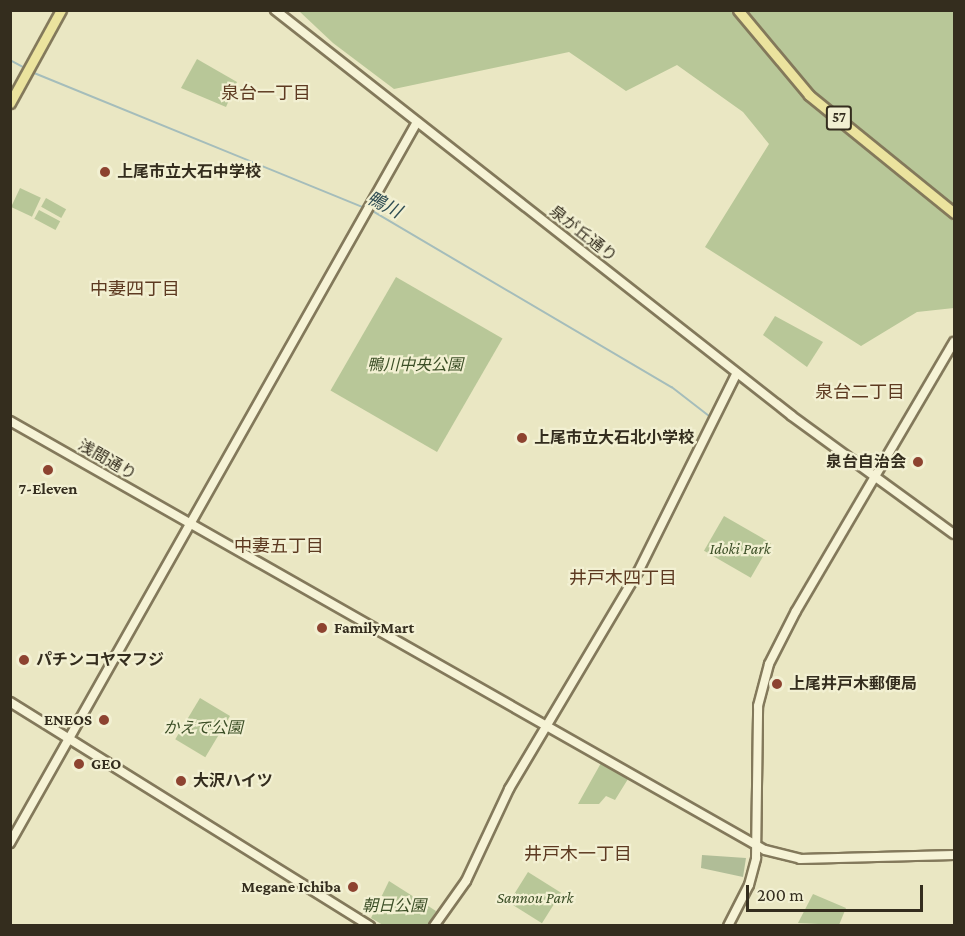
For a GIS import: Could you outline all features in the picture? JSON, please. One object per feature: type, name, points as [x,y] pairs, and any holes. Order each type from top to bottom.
[{"type":"main road","points":[[10,103],[61,10]]},
{"type":"main road","name":"57","points":[[738,10],[809,95],[954,213]]},
{"type":"street","name":"泉が丘通り","points":[[275,10],[737,373],[954,534]]},
{"type":"street","points":[[10,843],[417,122]]},
{"type":"street","points":[[728,926],[749,885],[756,845],[758,706],[769,664],[796,611],[954,342]]},
{"type":"street","points":[[434,926],[466,881],[509,789],[639,572],[709,425],[737,373]]},
{"type":"street","name":"浅間通り","points":[[10,421],[548,724],[756,845],[800,860],[954,855]]},
{"type":"street","points":[[10,702],[370,926]]},
{"type":"green space","points":[[299,11],[954,11],[954,308],[917,312],[861,346],[705,247],[769,144],[743,112],[677,65],[626,91],[569,52],[394,89],[333,43]]},
{"type":"green space","points":[[197,59],[237,82],[226,107],[181,88]]},
{"type":"green space","points":[[20,188],[41,198],[32,217],[11,207]]},
{"type":"green space","points":[[46,198],[66,209],[61,218],[41,207]]},
{"type":"green space","points":[[39,210],[60,221],[55,230],[34,219]]},
{"type":"green space","name":"鴨川中央公園","points":[[396,277],[503,338],[437,452],[330,390]]},
{"type":"green space","points":[[775,316],[823,342],[807,367],[763,335]]},
{"type":"green space","name":"Idoki Park","points":[[724,516],[771,543],[751,578],[704,551]]},
{"type":"green space","name":"かえで公園","points":[[200,698],[230,716],[205,757],[175,739]]},
{"type":"green space","points":[[601,763],[628,779],[615,800],[606,796],[599,804],[578,804]]},
{"type":"green space","points":[[702,855],[746,858],[743,877],[701,868]]},
{"type":"green space","name":"Sannou Park","points":[[528,872],[561,893],[542,923],[509,903]]},
{"type":"green space","name":"朝日公園","points":[[389,881],[436,911],[428,925],[383,925],[371,918]]},
{"type":"green space","points":[[813,894],[846,908],[839,925],[798,923]]},
{"type":"waterway","name":"鴨川","points":[[10,60],[25,68]]},
{"type":"waterway","name":"鴨川","points":[[32,72],[366,208]]},
{"type":"waterway","name":"鴨川","points":[[371,210],[672,387],[712,418]]},
{"type":"place","name":"上尾市立大石中学校","points":[[105,172]]},
{"type":"place","name":"上尾市立大石北小学校","points":[[522,438]]},
{"type":"place","name":"泉台自治会","points":[[918,462]]},
{"type":"place","name":"7-Eleven","points":[[48,470]]},
{"type":"place","name":"FamilyMart","points":[[322,628]]},
{"type":"place","name":"パチンコヤマフジ","points":[[24,660]]},
{"type":"place","name":"上尾井戸木郵便局","points":[[777,684]]},
{"type":"place","name":"ENEOS","points":[[104,720]]},
{"type":"place","name":"GEO","points":[[79,764]]},
{"type":"place","name":"大沢ハイツ","points":[[181,781]]},
{"type":"place","name":"Megane Ichiba","points":[[353,887]]},
{"type":"district","name":"泉台一丁目","points":[[266,93]]},
{"type":"district","name":"中妻四丁目","points":[[135,289]]},
{"type":"district","name":"泉台二丁目","points":[[860,392]]},
{"type":"district","name":"中妻五丁目","points":[[279,546]]},
{"type":"district","name":"井戸木四丁目","points":[[623,578]]},
{"type":"district","name":"井戸木一丁目","points":[[578,854]]}]
